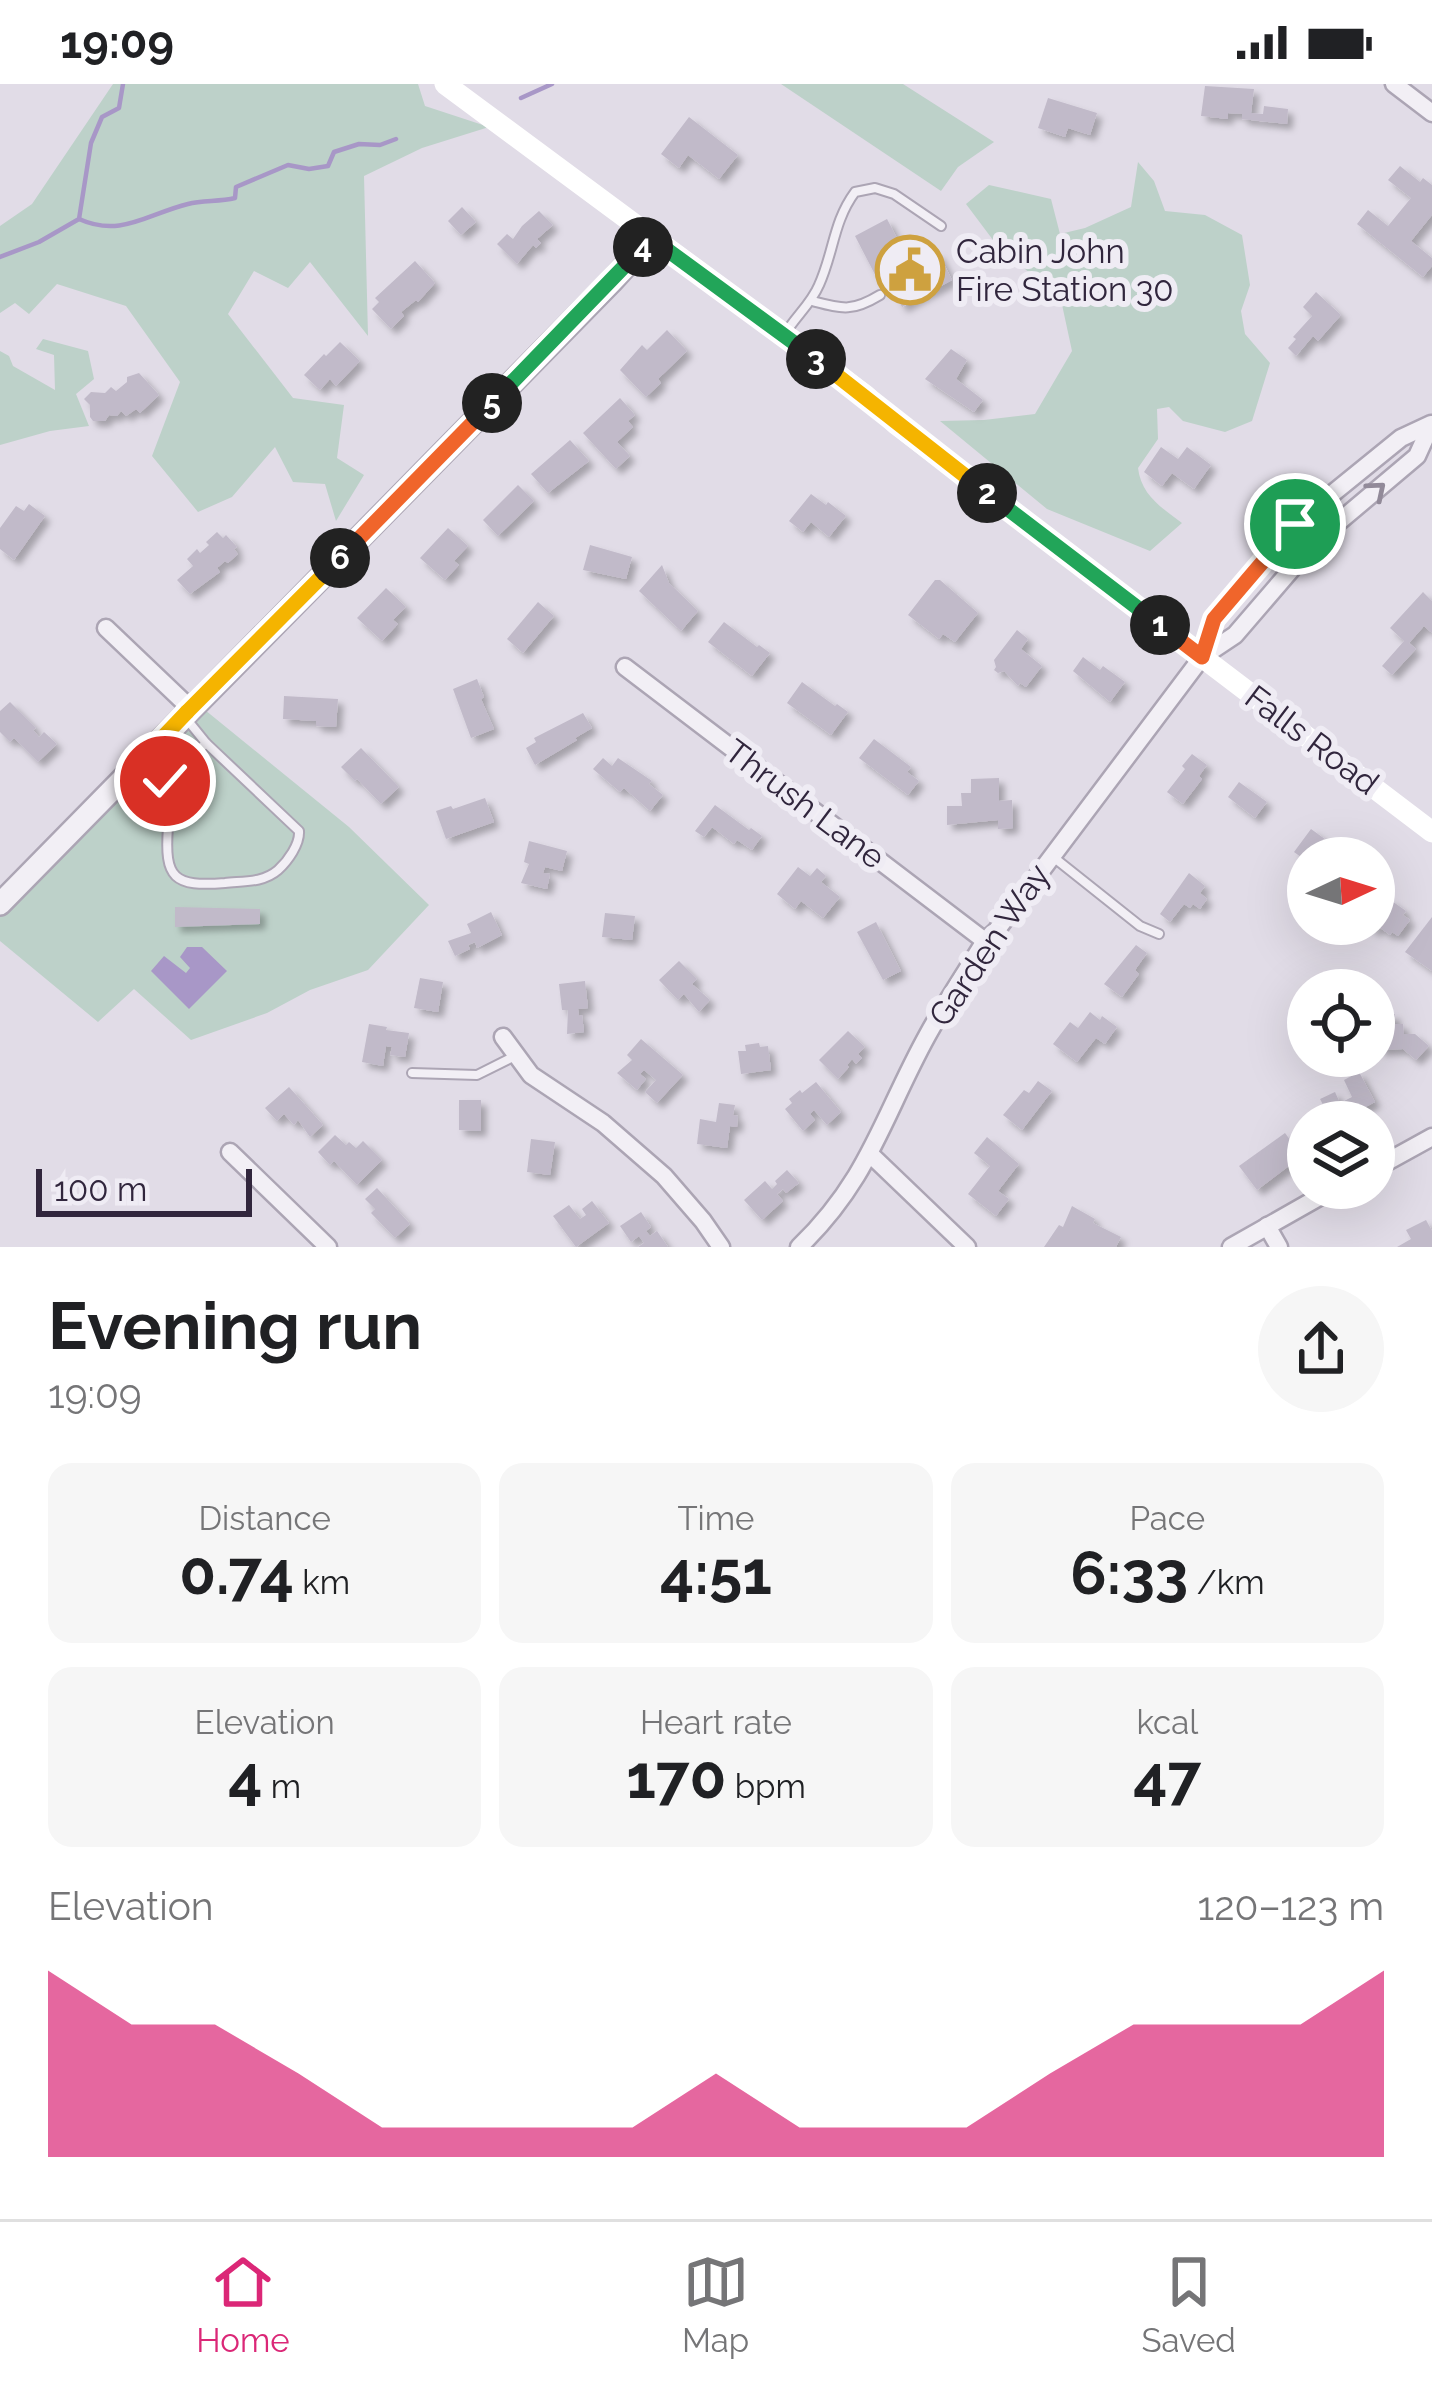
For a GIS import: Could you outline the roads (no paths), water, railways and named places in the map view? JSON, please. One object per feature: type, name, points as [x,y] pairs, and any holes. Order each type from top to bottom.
[{"type":"main road","name":"Falls Road","points":[[445,84],[784,336],[1432,832]]},
{"type":"street","points":[[1394,84],[1432,113]]},
{"type":"street","points":[[0,904],[651,238]]},
{"type":"street","points":[[1202,657],[1214,619],[1295,524],[1401,438],[1431,424]]},
{"type":"street","points":[[1202,657],[1235,635],[1315,542],[1418,456],[1431,424]]},
{"type":"street","points":[[106,628],[188,712]]},
{"type":"street","name":"Garden Way","points":[[799,1247],[846,1195],[871,1154],[926,1037],[985,941],[1202,657]]},
{"type":"street","name":"Thrush Lane","points":[[625,667],[985,941]]},
{"type":"street","points":[[503,1036],[531,1075],[603,1123],[664,1176],[722,1247]]},
{"type":"street","points":[[1395,1157],[1432,1137]]},
{"type":"street","points":[[230,1152],[328,1247]]},
{"type":"street","points":[[871,1154],[968,1247]]},
{"type":"street","points":[[1231,1247],[1297,1209]]},
{"type":"street","points":[[1267,1226],[1279,1247]]},
{"type":"lane","points":[[784,336],[812,301],[841,212],[855,192],[874,188],[894,194],[941,226]]},
{"type":"lane","points":[[812,301],[844,309],[880,295]]},
{"type":"lane","points":[[145,756],[165,781],[171,802],[168,861],[173,875],[187,884],[215,884],[260,880],[278,870],[299,841],[299,831],[206,743],[188,712]]},
{"type":"lane","points":[[165,781],[206,743]]},
{"type":"lane","points":[[1051,855],[1140,926],[1159,934]]},
{"type":"lane","points":[[412,1073],[477,1075],[517,1055]]},
{"type":"waterway","points":[[0,257],[79,219],[91,143],[102,117],[119,108],[123,84]]},
{"type":"waterway","points":[[521,98],[552,84]]},
{"type":"waterway","points":[[79,219],[121,225],[188,204],[235,198],[236,187],[288,165],[328,166],[334,152],[396,139]]},
{"type":"place","name":"Cabin John Fire Station 30","points":[[910,270]]}]
